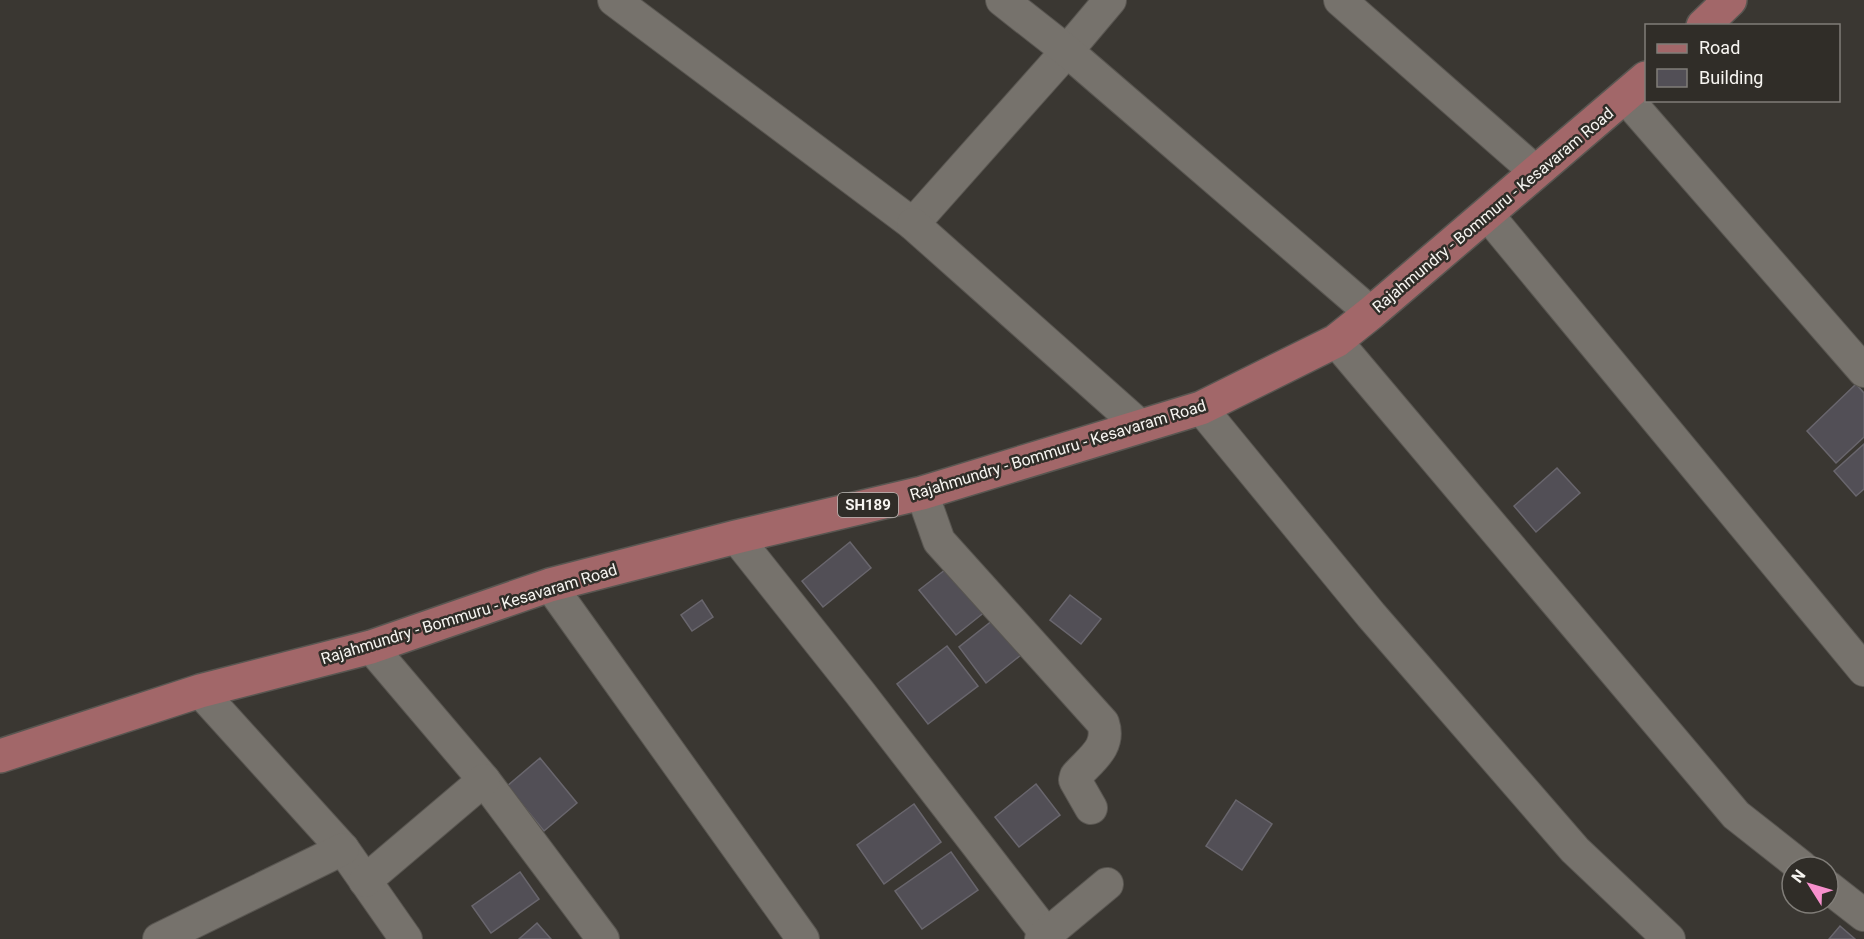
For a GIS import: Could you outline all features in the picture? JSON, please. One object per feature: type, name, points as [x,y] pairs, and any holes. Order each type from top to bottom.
[{"type":"main road","points":[[1705,24],[1730,0]]},
{"type":"main road","name":"Rajahmundry - Bommuru - Kesavaram Road","points":[[0,756],[200,691],[371,647],[550,585],[736,537],[922,493],[1201,408],[1336,340],[1371,313],[1636,88]]},
{"type":"street","points":[[614,0],[913,224],[1140,426]]},
{"type":"street","points":[[1002,0],[1067,51],[1371,313]]},
{"type":"street","points":[[913,224],[1110,0]]},
{"type":"street","points":[[1340,0],[1536,172]]},
{"type":"street","points":[[1647,102],[1864,371]]},
{"type":"street","points":[[1487,214],[1864,670]]},
{"type":"street","points":[[1336,340],[1736,815],[1787,855]]},
{"type":"street","points":[[1201,408],[1371,615],[1575,850],[1669,939]]},
{"type":"street","points":[[922,493],[939,541],[1103,723],[1106,733],[1104,745],[1075,780],[1091,808]]},
{"type":"street","points":[[736,537],[860,693],[1046,938],[1107,884]]},
{"type":"street","points":[[550,585],[803,939]]},
{"type":"street","points":[[371,647],[484,780],[603,939]]},
{"type":"street","points":[[200,691],[343,849],[406,939]]},
{"type":"street","points":[[365,880],[484,780]]},
{"type":"street","points":[[159,939],[343,849]]},
{"type":"street","points":[[1840,896],[1864,915]]},
{"type":"building","points":[[1856,384],[1864,393],[1864,437],[1836,463],[1807,431]]},
{"type":"building","points":[[1864,444],[1864,489],[1856,496],[1834,471]]},
{"type":"building","points":[[1557,468],[1580,493],[1536,532],[1514,506]]},
{"type":"building","points":[[850,542],[871,568],[823,607],[802,581]]},
{"type":"building","points":[[950,566],[986,611],[956,635],[919,590]]},
{"type":"building","points":[[1070,595],[1101,619],[1081,644],[1050,620]]},
{"type":"building","points":[[702,600],[713,617],[692,631],[681,615]]},
{"type":"building","points":[[993,620],[1021,655],[986,683],[959,647]]},
{"type":"building","points":[[947,646],[978,686],[928,724],[897,684]]},
{"type":"building","points":[[540,758],[577,803],[544,831],[507,786]]},
{"type":"building","points":[[1036,784],[1060,815],[1019,847],[995,817]]},
{"type":"building","points":[[1236,800],[1272,824],[1242,870],[1206,846]]},
{"type":"building","points":[[914,804],[941,842],[884,884],[857,845]]},
{"type":"building","points":[[951,852],[978,890],[922,929],[895,891]]},
{"type":"building","points":[[520,872],[539,899],[491,933],[472,906]]},
{"type":"building","points":[[537,923],[551,939],[519,939]]},
{"type":"building","points":[[1840,926],[1855,939],[1829,939]]}]
